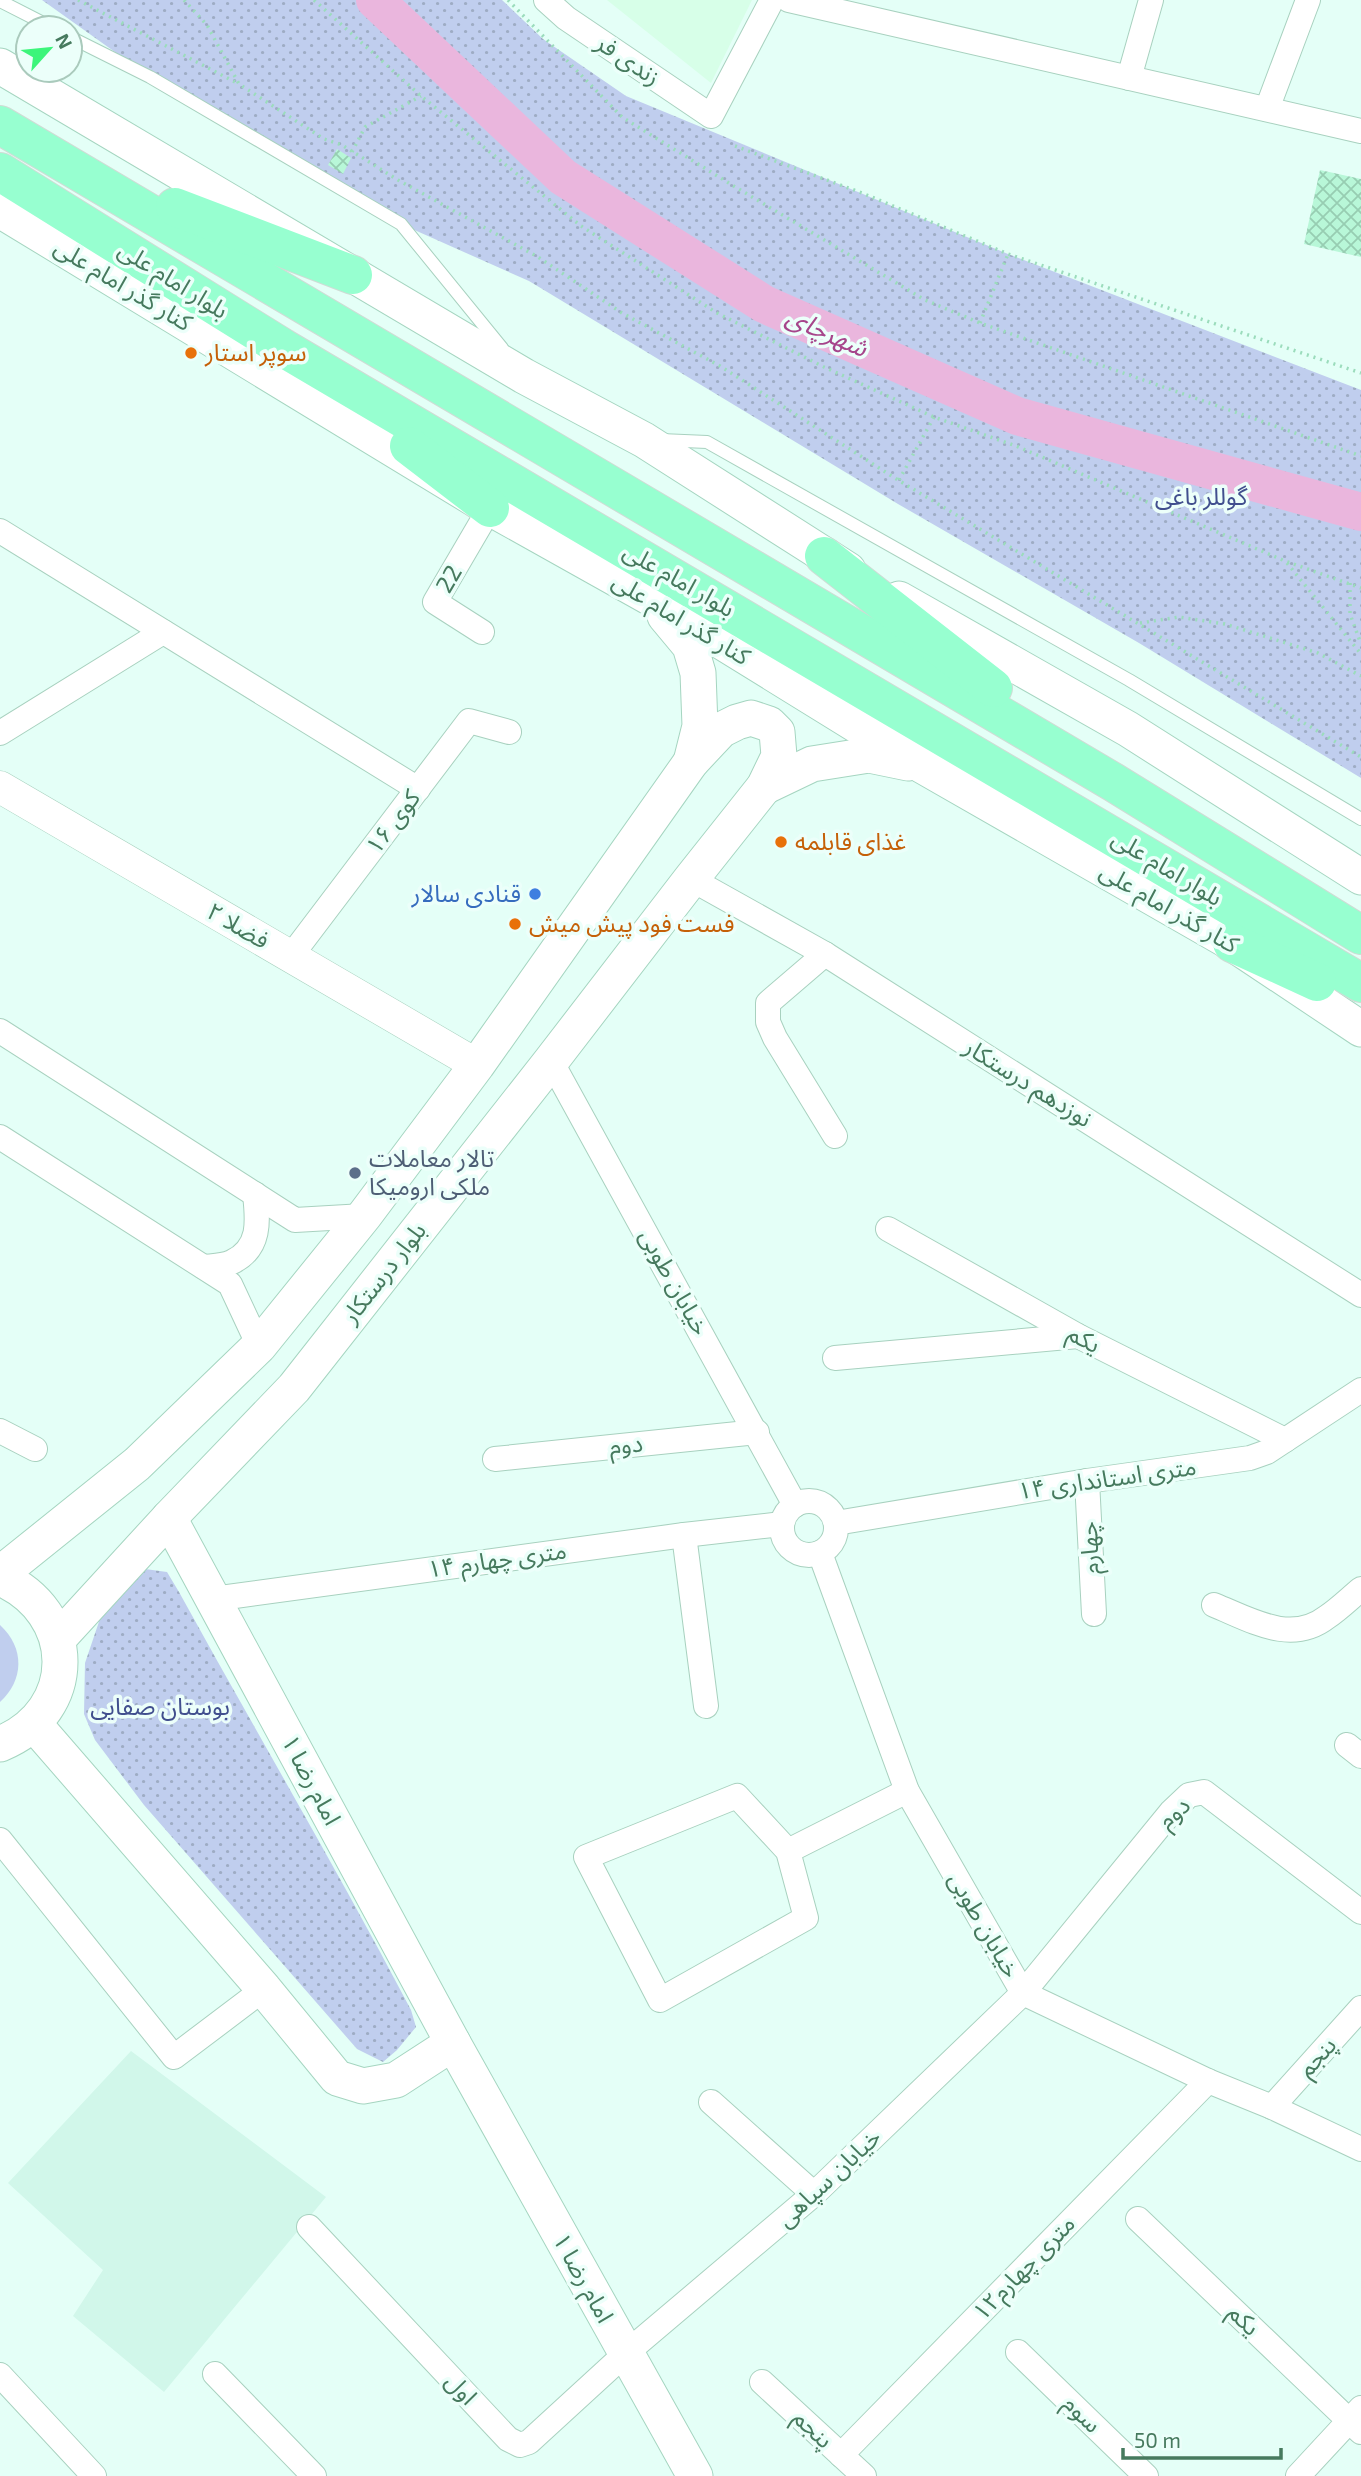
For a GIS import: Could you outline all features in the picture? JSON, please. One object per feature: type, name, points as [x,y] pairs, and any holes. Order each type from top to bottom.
[{"type":"highway","name":"بلوار امام علی","points":[[0,125],[1113,782],[1361,935]]},
{"type":"highway","points":[[74,169],[353,275]]},
{"type":"highway","name":"بلوار امام علی","points":[[0,172],[283,348],[1361,983]]},
{"type":"highway","points":[[283,348],[490,508]]},
{"type":"highway","points":[[824,556],[1113,782]]},
{"type":"highway","points":[[1233,943],[1361,1002]]},
{"type":"main road","points":[[0,66],[524,376],[644,440],[824,556],[1128,729],[1361,877]]},
{"type":"main road","name":"کنار گذر امام علی","points":[[0,210],[490,508],[650,598],[922,766],[1233,943],[1361,1029]]},
{"type":"main road","points":[[650,598],[690,646],[698,673],[700,726],[691,762]]},
{"type":"main road","points":[[0,1744],[15,1738],[34,1724],[48,1706],[57,1685],[60,1662],[58,1639],[49,1618],[36,1600],[18,1585],[0,1576],[137,1464],[259,1346],[363,1216],[477,1065],[691,762],[721,730],[751,718],[769,724],[777,732],[779,756],[764,788]]},
{"type":"main road","points":[[764,788],[812,765],[869,755],[922,766]]},
{"type":"main road","name":"بلوار درستکار","points":[[58,1639],[294,1388],[764,788]]},
{"type":"main road","name":"امام رضا ۱","points":[[169,1518],[453,2043],[695,2476]]},
{"type":"main road","points":[[34,1724],[264,1989],[337,2078],[363,2086],[396,2080],[453,2043]]},
{"type":"street","name":"زندی فر","points":[[546,0],[566,18],[711,116],[772,0]]},
{"type":"street","points":[[789,0],[1361,131]]},
{"type":"street","points":[[1129,78],[1151,0]]},
{"type":"street","points":[[1267,109],[1308,0]]},
{"type":"street","name":"22","points":[[482,632],[435,602],[490,508]]},
{"type":"street","points":[[0,531],[418,789]]},
{"type":"street","points":[[0,733],[163,632]]},
{"type":"street","name":"کوی ۱۶","points":[[291,956],[469,721],[509,732]]},
{"type":"street","name":"فضلا ۲","points":[[0,787],[477,1065]]},
{"type":"street","name":"نوزدهم درستکار","points":[[691,879],[825,954],[1361,1296]]},
{"type":"street","points":[[825,954],[768,1003],[768,1021],[775,1038],[835,1136]]},
{"type":"street","points":[[0,1031],[295,1220],[363,1216]]},
{"type":"street","name":"خیابان طوبی","points":[[551,1061],[757,1432],[788,1514]]},
{"type":"street","points":[[0,1137],[230,1284],[259,1346]]},
{"type":"street","points":[[204,1267],[231,1263],[250,1247],[258,1226],[255,1194]]},
{"type":"street","name":"یکم","points":[[888,1229],[1077,1336],[1285,1440]]},
{"type":"street","points":[[835,1358],[1077,1336]]},
{"type":"street","name":"۱۴ متری استانداری","points":[[836,1522],[1087,1481],[1250,1458],[1267,1452],[1361,1390]]},
{"type":"street","points":[[0,1431],[35,1449]]},
{"type":"street","name":"دوم","points":[[495,1459],[757,1432]]},
{"type":"street","name":"چهارم","points":[[1087,1481],[1094,1614]]},
{"type":"street","points":[[807,1501],[820,1503],[830,1511],[836,1522],[835,1535],[830,1546],[820,1553],[806,1555],[793,1550],[784,1538],[788,1514],[807,1501]]},
{"type":"street","name":"۱۴ متری چهارم","points":[[213,1599],[684,1535],[788,1514]]},
{"type":"street","points":[[684,1535],[706,1706]]},
{"type":"street","name":"خیابان طوبی","points":[[820,1553],[908,1791],[1023,1993],[1208,2081],[1272,2107],[1361,2149]]},
{"type":"street","points":[[1214,1605],[1272,1629],[1296,1632],[1325,1619],[1361,1589]]},
{"type":"street","points":[[788,1851],[908,1791]]},
{"type":"street","name":"دوم","points":[[1023,1993],[1171,1812],[1189,1795],[1204,1793],[1361,1912]]},
{"type":"street","points":[[737,1796],[788,1851],[806,1918],[660,2000],[586,1857],[737,1796]]},
{"type":"street","points":[[0,1840],[174,2057],[264,1989]]},
{"type":"street","name":"خیابان سپاهی","points":[[625,2354],[814,2194],[1023,1993]]},
{"type":"street","name":"پنجم","points":[[1272,2107],[1361,2008]]},
{"type":"street","name":"۱۲متری چهارم","points":[[841,2455],[1208,2081]]},
{"type":"street","points":[[711,2102],[814,2194]]},
{"type":"street","name":"یکم","points":[[1138,2219],[1357,2420]]},
{"type":"street","name":"اول","points":[[309,2227],[508,2439],[520,2445],[529,2442],[625,2354]]},
{"type":"street","name":"سوم","points":[[1018,2352],[1146,2476]]},
{"type":"street","points":[[215,2374],[314,2476]]},
{"type":"street","points":[[0,2375],[94,2476]]},
{"type":"street","name":"پنجم","points":[[762,2382],[864,2476]]},
{"type":"street","points":[[1298,2476],[1357,2420]]},
{"type":"lane","points":[[0,1],[26,14]]},
{"type":"lane","points":[[84,44],[150,77],[401,224],[524,376]]},
{"type":"lane","points":[[644,440],[707,442],[1129,680],[1361,819]]},
{"type":"path","points":[[78,0],[239,84],[324,139],[342,145],[538,257],[622,313],[720,366],[898,480],[1361,757]]},
{"type":"path","points":[[184,0],[207,25],[239,84]]},
{"type":"path","points":[[314,0],[421,96],[582,226],[717,313],[824,367],[934,417],[1016,446],[1285,561],[1361,588]]},
{"type":"path","points":[[508,0],[622,117],[732,186],[925,300],[980,323],[1361,456]]},
{"type":"path","points":[[352,152],[365,127],[421,96]]},
{"type":"path","points":[[735,146],[862,193],[1008,254],[1361,373]]},
{"type":"path","points":[[980,323],[1008,254]]},
{"type":"path","points":[[898,480],[934,417]]},
{"type":"path","points":[[1285,561],[1361,654]]},
{"type":"path","points":[[1350,583],[1350,614],[1361,644]]},
{"type":"path","points":[[1138,623],[1179,617],[1225,624],[1318,653],[1361,676]]},
{"type":"shaded area","points":[[607,0],[752,0],[711,83]]},
{"type":"shaded area","points":[[131,2051],[326,2197],[164,2392],[73,2316],[103,2270],[8,2183]]},
{"type":"green space","name":"گوللر باغی","points":[[42,0],[502,0],[543,39],[626,96],[1008,254],[1361,390],[1361,778],[1139,643],[898,504],[529,281],[401,224],[150,77],[84,30],[84,14],[62,14]]},
{"type":"green space","name":"بوستان صفایی","points":[[145,1569],[167,1572],[411,2010],[416,2027],[383,2062],[357,2049],[144,1805],[95,1740],[84,1714],[85,1663],[105,1604]]},
{"type":"green space","points":[[0,1625],[14,1644],[18,1664],[14,1684],[0,1702]]},
{"type":"building","points":[[337,149],[351,158],[343,174],[328,165]]},
{"type":"building","points":[[1320,170],[1361,179],[1361,257],[1304,244]]},
{"type":"waterway","name":"شهرچای","points":[[375,0],[563,177],[764,304],[1017,416],[1361,512]]},
{"type":"place","name":"سوپر استار","points":[[191,353]]},
{"type":"place","name":"غذای قابلمه","points":[[781,842]]},
{"type":"place","name":"قنادی سالار","points":[[535,894]]},
{"type":"place","name":"فست فود پیش میش","points":[[515,924]]},
{"type":"place","name":"تالار معاملات ملکی ارومیکا","points":[[355,1173]]}]
